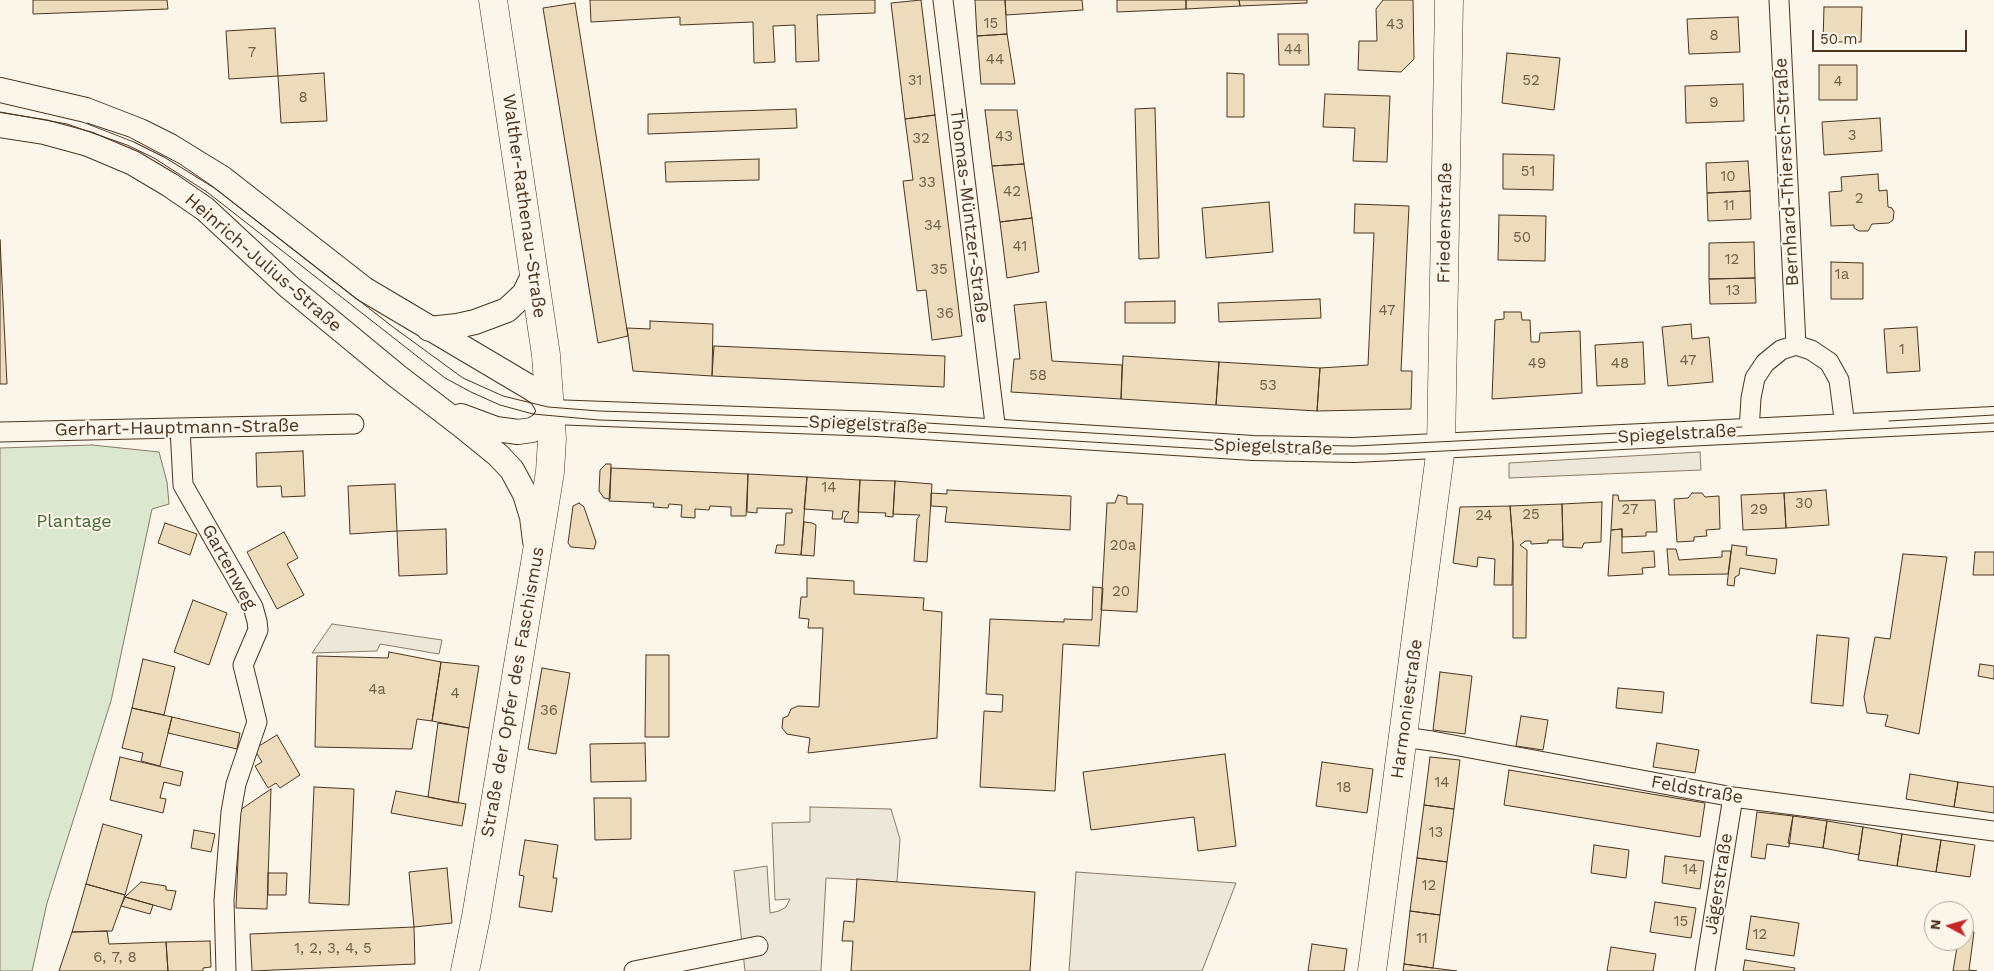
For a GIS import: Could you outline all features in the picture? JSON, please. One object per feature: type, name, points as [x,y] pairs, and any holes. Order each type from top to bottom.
[{"type":"main road","name":"Walther-Rathenau-Straße","points":[[493,0],[547,362],[551,412]]},
{"type":"main road","name":"Friedenstraße","points":[[1441,446],[1449,0]]},
{"type":"main road","name":"Straße der Opfer des Faschismus","points":[[464,971],[476,917],[550,472],[551,412]]},
{"type":"main road","name":"Harmoniestraße","points":[[1372,971],[1441,446]]},
{"type":"street","name":"Thomas-Müntzer-Straße","points":[[943,0],[996,432]]},
{"type":"street","name":"Bernhard-Thiersch-Straße","points":[[1779,0],[1796,345]]},
{"type":"street","name":"Heinrich-Julius-Straße","points":[[0,90],[86,110],[140,131],[170,146],[222,178],[364,289],[531,388],[541,395],[551,412],[541,425],[532,430],[518,432],[496,429],[480,424],[426,399]]},
{"type":"street","name":"Heinrich-Julius-Straße","points":[[0,125],[44,132],[88,144],[132,164],[170,185],[205,209],[288,286],[426,399],[498,455],[512,470],[525,494],[532,517],[536,556]]},
{"type":"street","points":[[429,329],[475,322],[507,310],[524,294],[534,274]]},
{"type":"street","points":[[1749,431],[1751,398],[1755,378],[1765,363],[1781,350],[1796,345],[1811,350],[1829,362],[1840,380],[1845,426]]},
{"type":"street","name":"Spiegelstraße","points":[[551,412],[877,424],[1289,449],[1385,450],[1994,419]]},
{"type":"street","name":"Gerhart-Hauptmann-Straße","points":[[0,432],[354,424]]},
{"type":"street","name":"Gartenweg","points":[[180,428],[183,485],[253,607],[258,630],[244,665],[258,722],[236,784],[231,812],[224,900],[226,971]]},
{"type":"street","name":"Feldstraße","points":[[1403,737],[1733,797],[1994,831]]},
{"type":"street","name":"Jägerstraße","points":[[1705,971],[1733,797]]},
{"type":"street","points":[[634,971],[758,946]]},
{"type":"green space","name":"Plantage","points":[[92,445],[159,452],[167,482],[169,504],[152,509],[111,701],[47,903],[32,971],[0,971],[0,448]]},
{"type":"shaded area","points":[[1700,452],[1701,470],[1509,478],[1509,463]]},
{"type":"shaded area","points":[[332,624],[442,640],[439,654],[380,644],[377,651],[312,653]]},
{"type":"shaded area","points":[[810,807],[891,809],[900,839],[897,882],[826,878],[821,971],[745,971],[734,871],[767,866],[770,913],[786,907],[790,899],[775,900],[772,823],[810,822]]},
{"type":"shaded area","points":[[1076,872],[1236,883],[1202,971],[1069,971]]},
{"type":"building","points":[[33,0],[167,0],[168,9],[33,14]]},
{"type":"building","points":[[590,0],[875,0],[875,13],[817,15],[819,61],[796,62],[795,25],[773,26],[775,62],[754,63],[753,22],[680,25],[680,17],[591,22]]},
{"type":"building","points":[[921,0],[935,115],[905,119],[891,3]]},
{"type":"building","points":[[975,0],[1005,0],[1007,34],[977,36]]},
{"type":"building","points":[[1005,0],[1082,0],[1083,10],[1006,15]]},
{"type":"building","points":[[1117,0],[1186,0],[1186,9],[1117,12]]},
{"type":"building","points":[[1186,0],[1239,0],[1240,6],[1186,9]]},
{"type":"building","points":[[1239,0],[1307,0],[1307,3],[1240,6]]},
{"type":"building","points":[[1383,0],[1413,0],[1414,59],[1401,72],[1358,70],[1359,41],[1377,41],[1376,9]]},
{"type":"building","points":[[575,3],[628,336],[598,343],[543,8]]},
{"type":"building","points":[[1824,7],[1862,7],[1861,42],[1823,42]]},
{"type":"building","points":[[1738,17],[1740,52],[1689,54],[1687,19]]},
{"type":"building","points":[[275,28],[278,76],[229,79],[226,31]]},
{"type":"building","points":[[1007,34],[1015,84],[981,84],[977,36]]},
{"type":"building","points":[[1278,34],[1308,34],[1309,65],[1279,65]]},
{"type":"building","points":[[1507,53],[1560,58],[1554,110],[1502,103]]},
{"type":"building","points":[[1819,65],[1857,65],[1857,100],[1819,100]]},
{"type":"building","points":[[324,73],[327,121],[281,123],[278,76]]},
{"type":"building","points":[[1227,73],[1244,74],[1244,117],[1227,117]]},
{"type":"building","points":[[1743,84],[1744,121],[1686,123],[1685,86]]},
{"type":"building","points":[[1325,94],[1390,96],[1387,162],[1353,161],[1355,128],[1323,127]]},
{"type":"building","points":[[1155,108],[1159,258],[1139,259],[1135,109]]},
{"type":"building","points":[[796,109],[797,128],[648,134],[648,114]]},
{"type":"building","points":[[985,110],[1017,110],[1024,164],[992,166]]},
{"type":"building","points":[[935,115],[962,336],[932,340],[926,290],[917,291],[903,181],[913,180],[905,119]]},
{"type":"building","points":[[1880,118],[1882,151],[1824,155],[1822,122]]},
{"type":"building","points":[[1503,154],[1554,155],[1553,190],[1503,189]]},
{"type":"building","points":[[759,159],[759,180],[666,182],[665,162]]},
{"type":"building","points":[[1748,161],[1750,191],[1707,193],[1706,163]]},
{"type":"building","points":[[1024,164],[1032,218],[1000,222],[992,166]]},
{"type":"building","points":[[1878,174],[1879,191],[1887,190],[1888,207],[1892,208],[1894,212],[1893,220],[1889,223],[1872,224],[1868,231],[1859,231],[1854,228],[1854,225],[1831,226],[1829,192],[1842,191],[1841,177]]},
{"type":"building","points":[[1750,191],[1751,219],[1708,221],[1707,193]]},
{"type":"building","points":[[1269,202],[1273,252],[1206,258],[1202,208]]},
{"type":"building","points":[[1355,204],[1409,206],[1401,371],[1412,371],[1411,409],[1317,411],[1320,368],[1368,365],[1374,233],[1354,233]]},
{"type":"building","points":[[1499,215],[1546,216],[1545,261],[1498,260]]},
{"type":"building","points":[[1032,218],[1039,272],[1007,278],[1000,222]]},
{"type":"building","points":[[0,240],[7,384],[0,384]]},
{"type":"building","points":[[1754,242],[1755,278],[1709,279],[1709,243]]},
{"type":"building","points":[[1831,262],[1863,263],[1863,299],[1831,299]]},
{"type":"building","points":[[1755,278],[1756,303],[1710,304],[1709,279]]},
{"type":"building","points":[[1320,299],[1321,318],[1219,322],[1218,303]]},
{"type":"building","points":[[1175,301],[1175,323],[1125,323],[1125,302]]},
{"type":"building","points":[[1046,302],[1052,361],[1122,365],[1121,399],[1011,392],[1014,359],[1020,359],[1014,305]]},
{"type":"building","points":[[1504,312],[1521,312],[1522,320],[1530,320],[1531,342],[1539,342],[1540,333],[1580,331],[1582,393],[1492,399],[1495,320],[1504,319]]},
{"type":"building","points":[[650,321],[713,324],[712,376],[633,371],[627,328],[650,329]]},
{"type":"building","points":[[1691,324],[1692,339],[1709,337],[1713,382],[1668,386],[1662,327]]},
{"type":"building","points":[[1917,327],[1920,371],[1887,373],[1884,329]]},
{"type":"building","points":[[1643,342],[1645,384],[1597,386],[1595,345]]},
{"type":"building","points":[[714,346],[945,356],[944,387],[712,376]]},
{"type":"building","points":[[1123,356],[1219,362],[1216,405],[1121,399]]},
{"type":"building","points":[[1219,362],[1320,368],[1317,411],[1216,405]]},
{"type":"building","points":[[303,451],[305,496],[282,497],[281,486],[257,487],[256,453]]},
{"type":"building","points":[[606,464],[611,464],[610,499],[604,498],[599,491],[600,470]]},
{"type":"building","points":[[611,468],[748,474],[746,516],[731,516],[731,507],[710,506],[709,510],[695,509],[695,518],[681,517],[682,505],[669,504],[668,508],[653,507],[654,503],[609,501]]},
{"type":"building","points":[[748,474],[807,477],[801,555],[775,553],[777,545],[784,545],[786,513],[792,513],[792,509],[757,508],[757,513],[747,512]]},
{"type":"building","points":[[807,477],[860,480],[858,523],[844,522],[849,512],[843,511],[842,519],[832,519],[833,511],[804,509]]},
{"type":"building","points":[[860,480],[895,481],[893,517],[885,516],[886,513],[858,512]]},
{"type":"building","points":[[895,481],[932,484],[927,562],[914,561],[917,519],[920,515],[893,514]]},
{"type":"building","points":[[395,484],[397,531],[350,534],[348,486]]},
{"type":"building","points":[[947,490],[1071,496],[1070,530],[945,522],[947,507],[931,506],[931,493],[947,494]]},
{"type":"building","points":[[1826,490],[1829,525],[1786,528],[1784,493]]},
{"type":"building","points":[[1692,493],[1702,493],[1705,497],[1719,496],[1720,529],[1706,530],[1707,536],[1694,537],[1694,541],[1677,542],[1674,499],[1688,498]]},
{"type":"building","points":[[1784,493],[1786,528],[1743,530],[1741,495]]},
{"type":"building","points":[[1118,495],[1127,497],[1127,504],[1143,504],[1137,612],[1101,610],[1107,503],[1115,503]]},
{"type":"building","points":[[1613,495],[1618,495],[1619,501],[1655,500],[1657,532],[1646,532],[1646,536],[1622,537],[1622,529],[1611,530]]},
{"type":"building","points":[[1602,502],[1601,542],[1584,543],[1582,548],[1563,547],[1562,504]]},
{"type":"building","points":[[579,503],[584,507],[596,542],[594,549],[571,547],[568,543],[573,506]]},
{"type":"building","points":[[1562,504],[1563,540],[1548,540],[1548,543],[1531,544],[1531,541],[1525,541],[1520,545],[1527,550],[1526,638],[1513,638],[1513,544],[1510,506]]},
{"type":"building","points":[[1510,506],[1513,544],[1512,585],[1494,585],[1495,559],[1478,557],[1477,567],[1453,563],[1460,507]]},
{"type":"building","points":[[804,522],[816,525],[814,556],[801,555]]},
{"type":"building","points":[[165,523],[197,534],[190,555],[158,543]]},
{"type":"building","points":[[446,529],[447,574],[399,576],[397,531]]},
{"type":"building","points":[[1622,529],[1622,553],[1654,551],[1655,567],[1642,568],[1643,574],[1608,576],[1611,530]]},
{"type":"building","points":[[284,532],[298,558],[287,564],[304,595],[277,609],[247,552]]},
{"type":"building","points":[[1732,545],[1747,547],[1746,555],[1777,559],[1775,574],[1740,568],[1739,575],[1735,577],[1734,586],[1727,585]]},
{"type":"building","points":[[1667,549],[1676,549],[1679,560],[1722,557],[1722,551],[1731,551],[1728,574],[1669,575]]},
{"type":"building","points":[[1975,552],[1994,552],[1994,575],[1973,575]]},
{"type":"building","points":[[1903,554],[1947,557],[1919,734],[1885,726],[1888,715],[1867,713],[1864,697],[1875,637],[1890,639]]},
{"type":"building","points":[[807,578],[854,581],[854,594],[924,598],[923,610],[942,612],[937,738],[808,753],[810,738],[787,734],[782,728],[783,718],[788,716],[791,709],[798,706],[819,707],[823,628],[808,628],[809,619],[799,618],[801,597],[807,597]]},
{"type":"building","points":[[1093,587],[1103,588],[1099,646],[1063,644],[1055,791],[980,787],[984,711],[1002,712],[1003,695],[986,694],[990,619],[1064,622],[1064,619],[1092,620]]},
{"type":"building","points":[[193,600],[227,613],[209,665],[174,652]]},
{"type":"building","points":[[1817,635],[1849,638],[1843,706],[1811,703]]},
{"type":"building","points":[[389,652],[441,662],[432,721],[417,719],[412,749],[315,747],[317,656],[388,658]]},
{"type":"building","points":[[646,655],[669,655],[669,737],[645,737]]},
{"type":"building","points":[[143,659],[175,667],[164,715],[132,708]]},
{"type":"building","points":[[441,662],[479,666],[469,728],[432,721]]},
{"type":"building","points":[[1980,664],[1994,666],[1994,679],[1978,676]]},
{"type":"building","points":[[542,668],[570,673],[556,754],[528,749]]},
{"type":"building","points":[[1440,672],[1472,676],[1465,734],[1433,730]]},
{"type":"building","points":[[1618,688],[1664,692],[1662,713],[1616,708]]},
{"type":"building","points":[[132,708],[172,717],[160,766],[141,761],[143,753],[122,748]]},
{"type":"building","points":[[1521,716],[1548,720],[1543,750],[1516,746]]},
{"type":"building","points":[[172,717],[240,733],[237,749],[168,733]]},
{"type":"building","points":[[438,723],[469,728],[458,803],[428,797]]},
{"type":"building","points":[[277,735],[300,775],[280,788],[276,783],[268,788],[255,766],[262,762],[254,749]]},
{"type":"building","points":[[645,743],[646,781],[591,782],[590,744]]},
{"type":"building","points":[[1657,743],[1699,750],[1695,773],[1653,767]]},
{"type":"building","points":[[1225,754],[1236,846],[1198,851],[1194,817],[1091,830],[1083,772]]},
{"type":"building","points":[[120,757],[183,772],[180,786],[164,782],[160,798],[166,799],[163,813],[110,800]]},
{"type":"building","points":[[1430,757],[1460,760],[1454,809],[1424,805]]},
{"type":"building","points":[[1322,762],[1373,769],[1367,813],[1316,806]]},
{"type":"building","points":[[1509,770],[1705,803],[1700,837],[1504,805]]},
{"type":"building","points":[[1910,774],[1958,782],[1954,807],[1906,799]]},
{"type":"building","points":[[1958,782],[1994,787],[1994,813],[1954,807]]},
{"type":"building","points":[[314,787],[354,789],[349,905],[309,903]]},
{"type":"building","points":[[271,789],[267,909],[236,908],[240,810]]},
{"type":"building","points":[[396,791],[466,804],[462,826],[391,813]]},
{"type":"building","points":[[594,798],[631,798],[631,839],[595,840]]},
{"type":"building","points":[[1424,805],[1454,809],[1447,862],[1417,858]]},
{"type":"building","points":[[1757,812],[1793,816],[1789,847],[1767,844],[1765,859],[1751,857]]},
{"type":"building","points":[[1793,816],[1827,821],[1823,848],[1788,843]]},
{"type":"building","points":[[1827,821],[1863,827],[1859,855],[1823,848]]},
{"type":"building","points":[[103,824],[142,835],[125,895],[86,884]]},
{"type":"building","points":[[1863,827],[1902,834],[1897,866],[1858,860]]},
{"type":"building","points":[[194,830],[215,834],[211,852],[191,848]]},
{"type":"building","points":[[1902,834],[1941,840],[1936,872],[1897,866]]},
{"type":"building","points":[[525,840],[558,845],[553,878],[557,878],[552,912],[519,907],[524,876],[519,875]]},
{"type":"building","points":[[1941,840],[1975,845],[1970,877],[1936,872]]},
{"type":"building","points":[[1594,845],[1629,850],[1626,878],[1591,873]]},
{"type":"building","points":[[1665,856],[1704,861],[1700,889],[1662,883]]},
{"type":"building","points":[[1417,858],[1447,862],[1440,915],[1410,911]]},
{"type":"building","points":[[447,868],[452,923],[414,927],[409,872]]},
{"type":"building","points":[[268,873],[287,873],[286,895],[268,895]]},
{"type":"building","points":[[857,879],[1035,892],[1030,971],[851,971],[853,941],[842,941],[844,921],[854,922]]},
{"type":"building","points":[[141,882],[166,886],[166,890],[176,891],[171,910],[125,897]]},
{"type":"building","points":[[86,884],[125,895],[112,931],[72,932]]},
{"type":"building","points":[[125,897],[153,905],[150,914],[121,906]]},
{"type":"building","points":[[1655,902],[1696,908],[1691,938],[1650,932]]},
{"type":"building","points":[[1410,911],[1440,915],[1433,968],[1404,964]]},
{"type":"building","points":[[1751,916],[1799,923],[1794,956],[1746,949]]},
{"type":"building","points":[[414,927],[415,964],[252,971],[250,934]]},
{"type":"building","points":[[107,931],[109,944],[166,942],[168,971],[59,971],[72,932]]},
{"type":"building","points":[[210,941],[211,967],[203,968],[203,971],[168,971],[166,942]]},
{"type":"building","points":[[1312,944],[1347,949],[1344,971],[1308,971]]},
{"type":"building","points":[[1611,947],[1656,954],[1653,971],[1607,971]]},
{"type":"building","points":[[1956,951],[1972,951],[1969,970],[1977,971],[1953,971]]},
{"type":"building","points":[[1745,960],[1795,968],[1794,971],[1743,971]]},
{"type":"building","points":[[1404,964],[1433,968],[1457,971],[1403,971]]},
{"type":"tram line","points":[[0,112],[67,124],[127,145],[154,158],[207,192],[445,378],[500,405],[533,414],[599,420],[877,429],[1288,454],[1385,454],[1994,423]]},
{"type":"tram line","points":[[87,123],[129,137],[180,164],[212,186],[393,327],[463,378],[503,396],[548,407],[599,411],[877,420],[1290,445],[1355,446],[1742,427]]},
{"type":"tram line","points":[[1889,421],[1994,415]]}]
